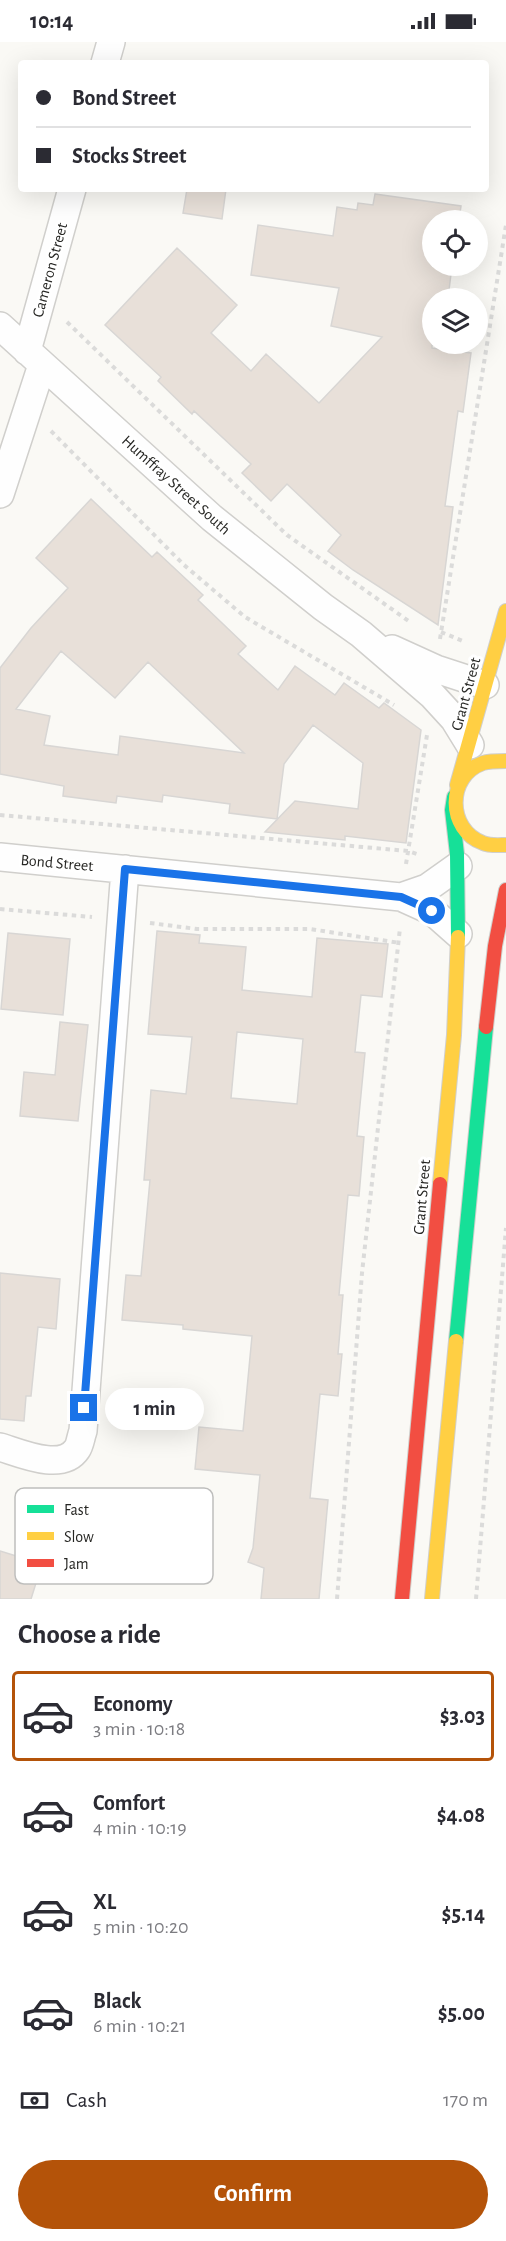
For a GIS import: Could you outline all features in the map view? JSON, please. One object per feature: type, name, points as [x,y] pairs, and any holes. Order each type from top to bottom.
[{"type":"main road","name":"Grant Street","points":[[402,1599],[454,1035],[458,866],[452,810],[490,687],[506,611]]},
{"type":"main road","points":[[506,761],[487,761],[478,764],[469,770],[456,791],[457,821],[467,834],[480,843],[506,845]]},
{"type":"main road","points":[[432,1599],[488,1001],[495,946],[506,890]]},
{"type":"street","points":[[106,60],[111,42]]},
{"type":"street","name":"Cameron Street","points":[[0,494],[27,408],[42,298],[71,192]]},
{"type":"street","name":"Humffray Street South","points":[[0,326],[237,539],[323,607],[434,682],[490,687]]},
{"type":"street","name":"Humffray Street South","points":[[434,682],[470,746]]},
{"type":"street","name":"Bond Street","points":[[0,857],[401,897],[432,911],[458,934]]},
{"type":"street","name":"Bond Street","points":[[401,897],[427,888],[458,866]]},
{"type":"street","points":[[0,1447],[43,1459],[62,1460],[76,1450],[83,1431],[125,869]]},
{"type":"path","points":[[337,1599],[362,1273],[400,943],[401,897],[506,225]]},
{"type":"path","points":[[42,298],[287,535],[410,621],[411,628]]},
{"type":"path","points":[[27,408],[184,565],[245,617],[398,708]]},
{"type":"path","points":[[0,815],[408,851],[458,866]]},
{"type":"path","points":[[0,909],[197,928],[310,929],[400,943]]},
{"type":"path","points":[[476,1599],[506,1228]]},
{"type":"building","points":[[186,192],[226,192],[222,219],[183,213]]},
{"type":"building","points":[[375,194],[461,206],[460,210],[422,210],[422,276],[451,276],[449,288],[422,288],[422,354],[471,354],[463,412],[458,411],[445,506],[453,507],[438,625],[353,570],[328,551],[341,535],[287,484],[271,501],[242,473],[251,464],[194,411],[192,414],[158,381],[161,377],[105,325],[177,248],[237,305],[211,333],[251,371],[266,354],[319,403],[382,337],[331,326],[339,288],[251,275],[258,225],[333,236],[337,207],[357,210],[358,203],[373,205]]},
{"type":"building","points":[[91,499],[152,557],[157,552],[203,595],[198,600],[246,646],[238,654],[278,690],[295,666],[335,695],[344,683],[379,708],[384,703],[421,730],[406,843],[345,836],[345,840],[265,832],[295,801],[358,809],[363,763],[313,725],[284,764],[277,819],[229,813],[230,804],[163,795],[162,802],[117,796],[116,803],[63,796],[64,786],[0,774],[0,668],[31,628],[68,588],[36,558]],"holes":[[[61,651],[115,698],[148,662],[244,753],[120,736],[118,755],[44,745],[50,716],[16,709]]]},
{"type":"building","points":[[157,931],[200,935],[199,943],[246,947],[242,990],[312,997],[317,938],[388,944],[382,997],[361,995],[355,1052],[365,1053],[357,1136],[364,1137],[359,1196],[348,1195],[339,1295],[343,1295],[338,1354],[342,1354],[338,1396],[320,1394],[310,1498],[328,1500],[319,1599],[261,1599],[264,1568],[248,1562],[253,1548],[260,1475],[195,1469],[199,1427],[243,1431],[252,1336],[183,1329],[183,1325],[122,1320],[126,1275],[141,1276],[150,1180],[144,1180],[151,1090],[186,1094],[192,1037],[148,1034]],"holes":[[[237,1032],[303,1039],[297,1104],[231,1098]]]},
{"type":"building","points":[[8,933],[70,939],[63,1015],[1,1009]]},
{"type":"building","points":[[60,1022],[88,1025],[78,1121],[20,1116],[24,1072],[55,1075]]},
{"type":"building","points":[[0,1273],[60,1279],[56,1329],[38,1327],[31,1396],[26,1396],[24,1421],[0,1419]]},
{"type":"building","points":[[0,1551],[15,1556],[15,1584],[36,1584],[31,1599],[0,1599]]},
{"type":"traffic: fast","points":[[454,797],[452,810],[457,854],[458,937]]},
{"type":"traffic: fast","points":[[456,1341],[486,1027]]},
{"type":"traffic: slow","points":[[457,785],[506,611]]},
{"type":"traffic: slow","points":[[506,761],[485,762],[471,770],[462,779],[457,791],[456,803],[457,815],[471,836],[485,844],[506,845]]},
{"type":"traffic: slow","points":[[440,1184],[454,1035],[458,937]]},
{"type":"traffic: slow","points":[[432,1599],[456,1341]]},
{"type":"traffic: jam","points":[[486,1027],[495,946],[506,890]]},
{"type":"traffic: jam","points":[[402,1599],[440,1184]]},
{"type":"route","points":[[84,1408],[125,869],[401,897],[432,911]]}]
